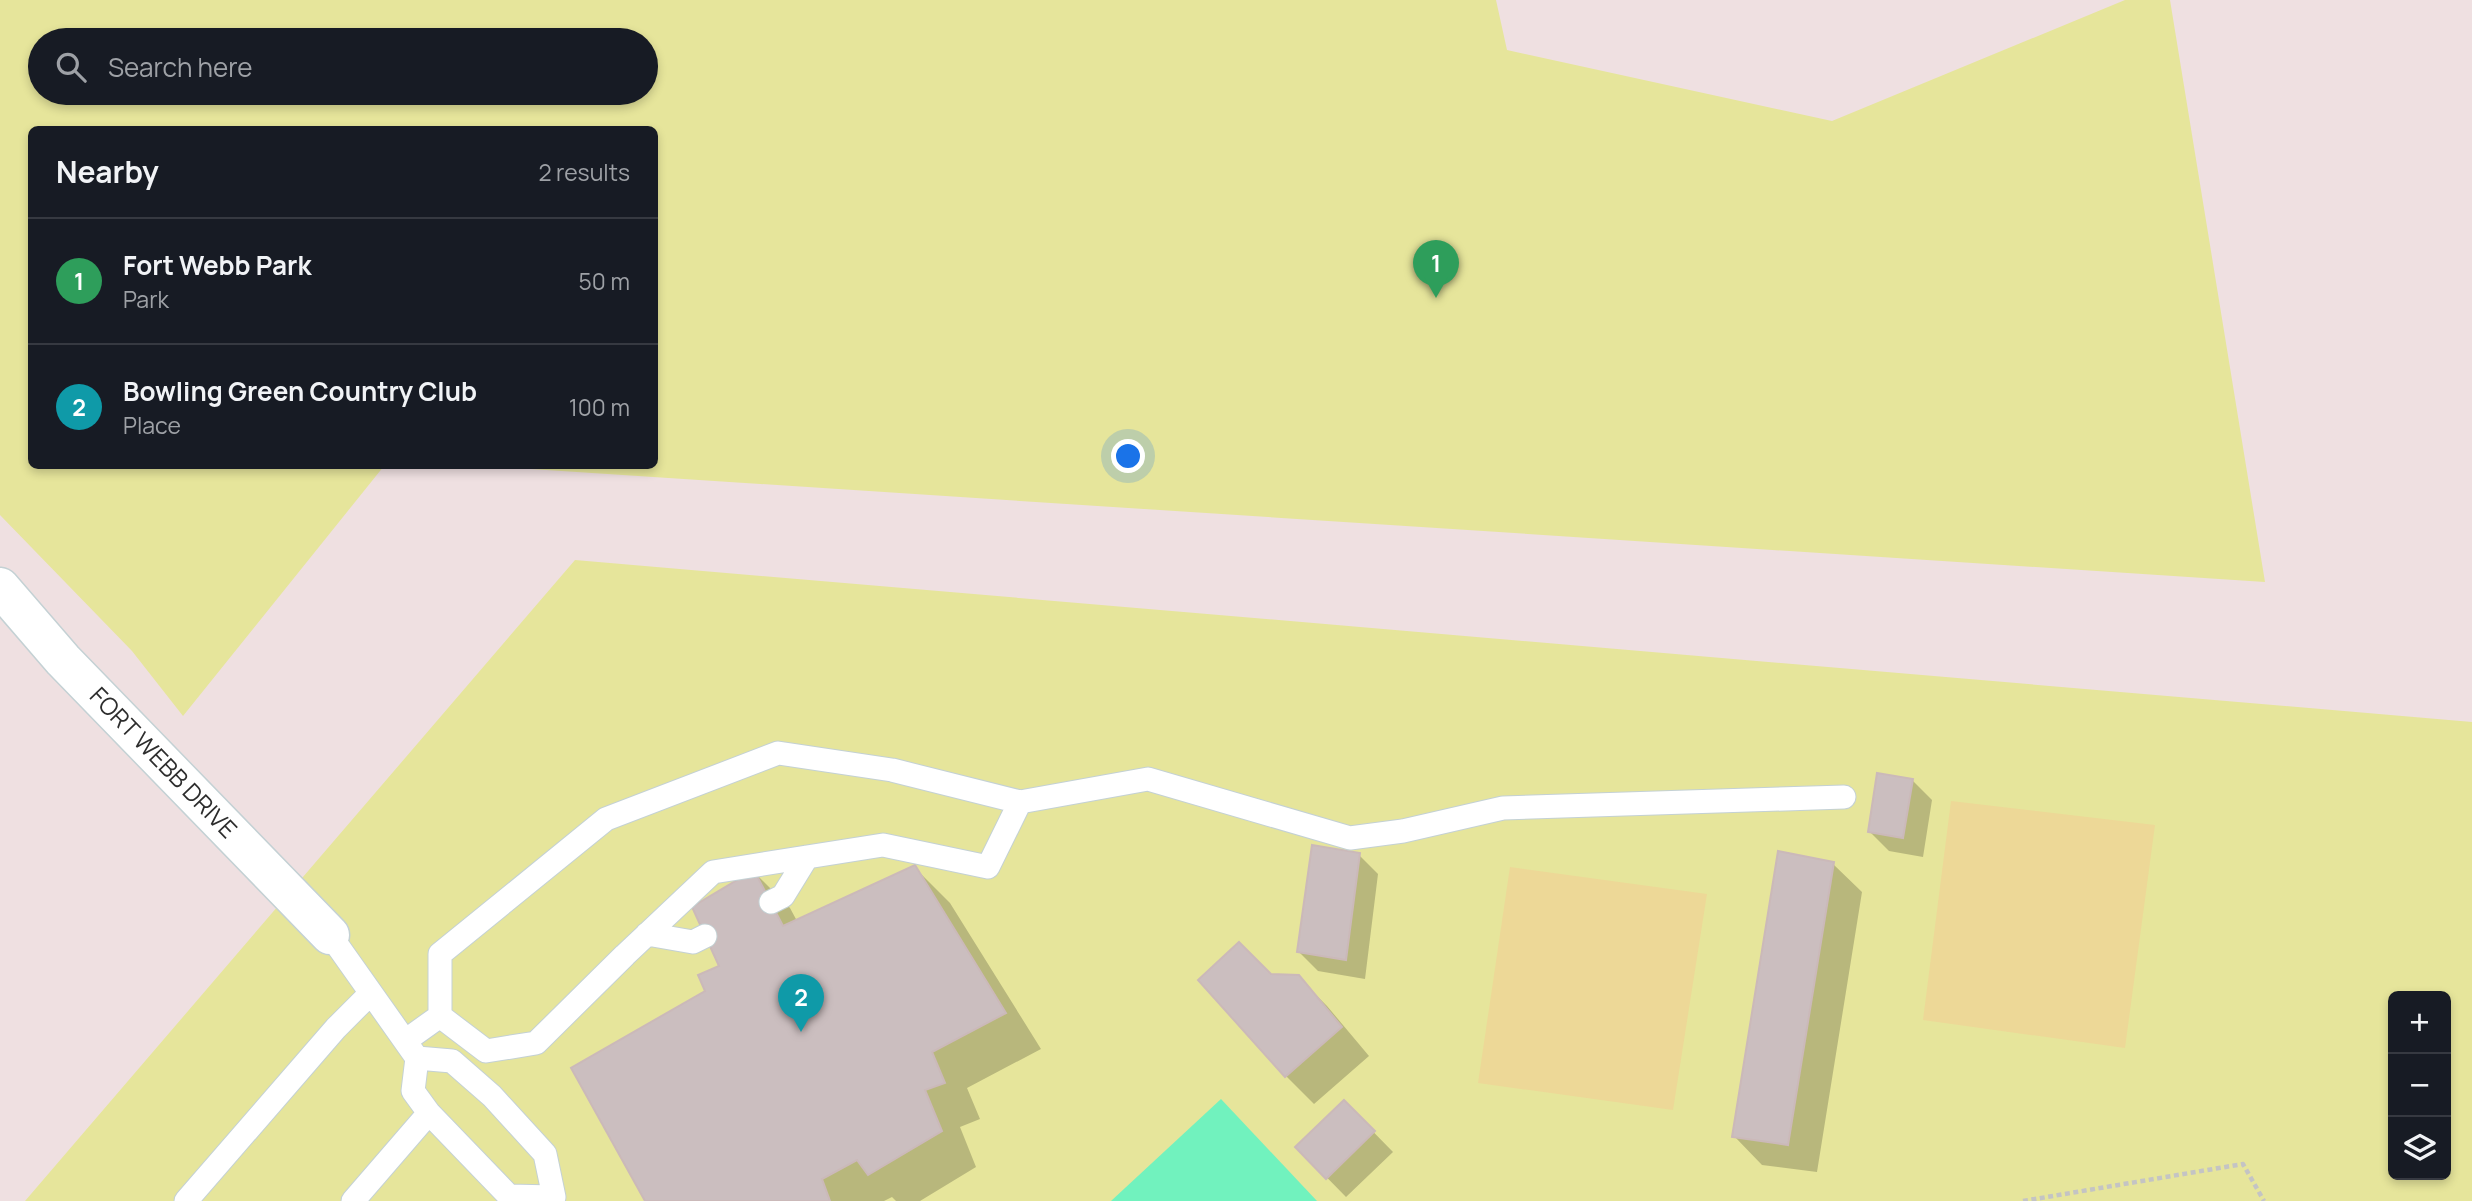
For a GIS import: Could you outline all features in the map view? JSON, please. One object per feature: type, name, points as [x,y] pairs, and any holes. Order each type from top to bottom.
[{"type":"street","name":"FORT WEBB DRIVE","points":[[0,587],[63,660],[330,935]]},
{"type":"lane","points":[[411,1049],[440,1016],[440,954],[606,819],[778,754],[892,770],[1020,802],[1148,779],[1350,838],[1403,831],[1503,808],[1844,797]]},
{"type":"lane","points":[[440,1016],[486,1051],[536,1043],[713,872],[883,845],[988,867],[1020,802]]},
{"type":"lane","points":[[771,902],[783,896],[807,857]]},
{"type":"lane","points":[[647,934],[693,942],[705,936]]},
{"type":"lane","points":[[330,935],[411,1049],[413,1091],[429,1113],[506,1198],[555,1199],[545,1154],[492,1096],[452,1061],[411,1049]]},
{"type":"lane","points":[[186,1201],[336,1028],[371,993]]},
{"type":"lane","points":[[353,1201],[429,1113]]},
{"type":"path","points":[[2023,1201],[2243,1164],[2264,1201]]},
{"type":"shaded area","points":[[0,0],[1496,0],[1507,50],[1832,121],[2125,0],[2170,0],[2265,582],[530,469],[658,469],[658,126],[28,126],[28,469],[382,469],[183,716],[132,651],[0,515]]},
{"type":"shaded area","points":[[575,560],[2472,722],[2472,1201],[25,1201]]},
{"type":"shaded area","points":[[1951,801],[2155,825],[2125,1048],[1923,1020]]},
{"type":"shaded area","points":[[1510,867],[1707,894],[1673,1110],[1478,1083]]},
{"type":"shaded area","points":[[1221,1099],[1317,1201],[1111,1201]]},
{"type":"building","points":[[1877,773],[1913,779],[1903,838],[1868,832]]},
{"type":"building","points":[[1312,845],[1360,853],[1346,960],[1297,952]]},
{"type":"building","points":[[1778,851],[1834,862],[1788,1145],[1732,1137]]},
{"type":"building","points":[[915,865],[1006,1013],[932,1052],[945,1083],[925,1090],[942,1131],[868,1175],[857,1160],[822,1179],[830,1201],[645,1201],[571,1068],[705,991],[698,975],[719,966],[692,907],[754,870],[783,926]]},
{"type":"building","points":[[1239,942],[1271,974],[1299,975],[1342,1027],[1285,1077],[1198,980]]},
{"type":"building","points":[[1344,1100],[1375,1131],[1326,1179],[1295,1147]]},
{"type":"place","name":"Fort Webb Park","points":[[1436,298]]},
{"type":"place","name":"Bowling Green Country Club","points":[[801,1032]]}]
